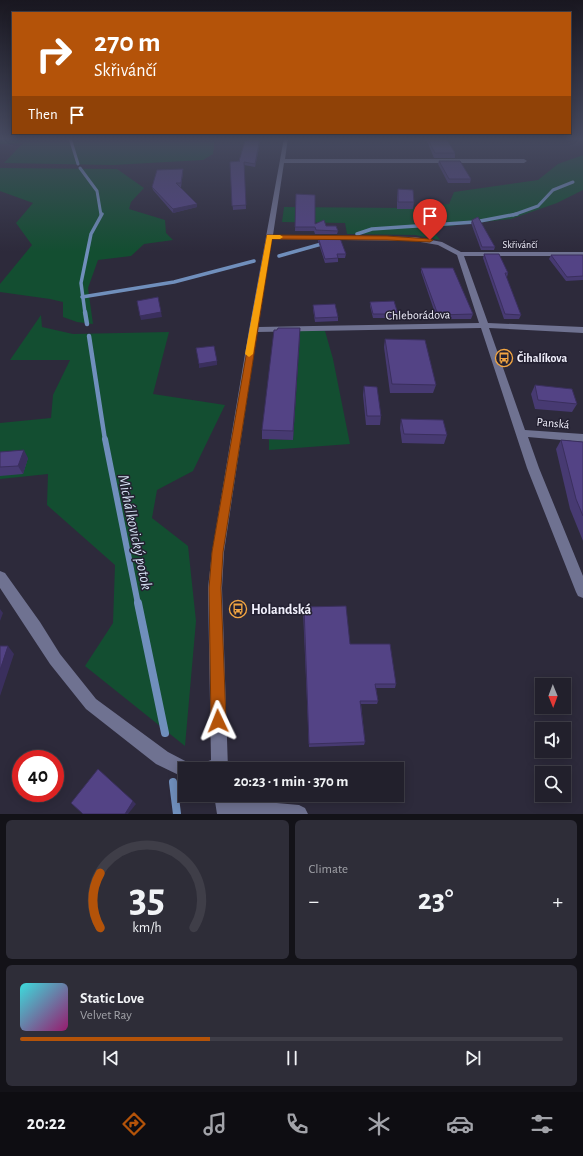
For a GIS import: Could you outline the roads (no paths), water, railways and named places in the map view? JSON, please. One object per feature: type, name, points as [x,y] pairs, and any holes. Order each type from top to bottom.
[{"type":"street","points":[[216,762],[215,588],[218,552],[253,330],[279,176]]},
{"type":"street","name":"Skřivánčí","points":[[269,237],[415,239],[440,243],[460,254],[583,254]]},
{"type":"street","points":[[460,254],[533,468],[583,592]]},
{"type":"street","name":"Chleborádova","points":[[253,330],[485,325],[583,330]]},
{"type":"street","name":"Panská","points":[[522,433],[583,438]]},
{"type":"street","points":[[0,577],[35,627],[55,659],[91,704],[162,758],[178,766]]},
{"type":"street","points":[[224,805],[299,814]]},
{"type":"waterway","name":"Michálkovický potok","points":[[86,176],[97,191],[101,215]]},
{"type":"waterway","points":[[514,214],[538,206],[553,190],[573,182]]},
{"type":"waterway","name":"Michálkovický potok","points":[[83,297],[81,283],[91,234],[102,214]]},
{"type":"waterway","points":[[357,234],[372,229],[475,222],[514,214]]},
{"type":"waterway","points":[[279,256],[325,243]]},
{"type":"waterway","points":[[83,297],[174,282],[254,261]]},
{"type":"waterway","name":"Michálkovický potok","points":[[83,297],[85,313]]},
{"type":"waterway","name":"Michálkovický potok","points":[[85,312],[87,324]]},
{"type":"waterway","name":"Michálkovický potok","points":[[89,336],[105,440]]},
{"type":"waterway","name":"Michálkovický potok","points":[[105,439],[138,604]]},
{"type":"waterway","name":"Michálkovický potok","points":[[138,603],[165,733]]},
{"type":"waterway","name":"Michálkovický potok","points":[[173,782],[177,814]]},
{"type":"place","name":"Čihalíkova","points":[[504,358]]},
{"type":"place","name":"Holandská","points":[[238,609]]}]
